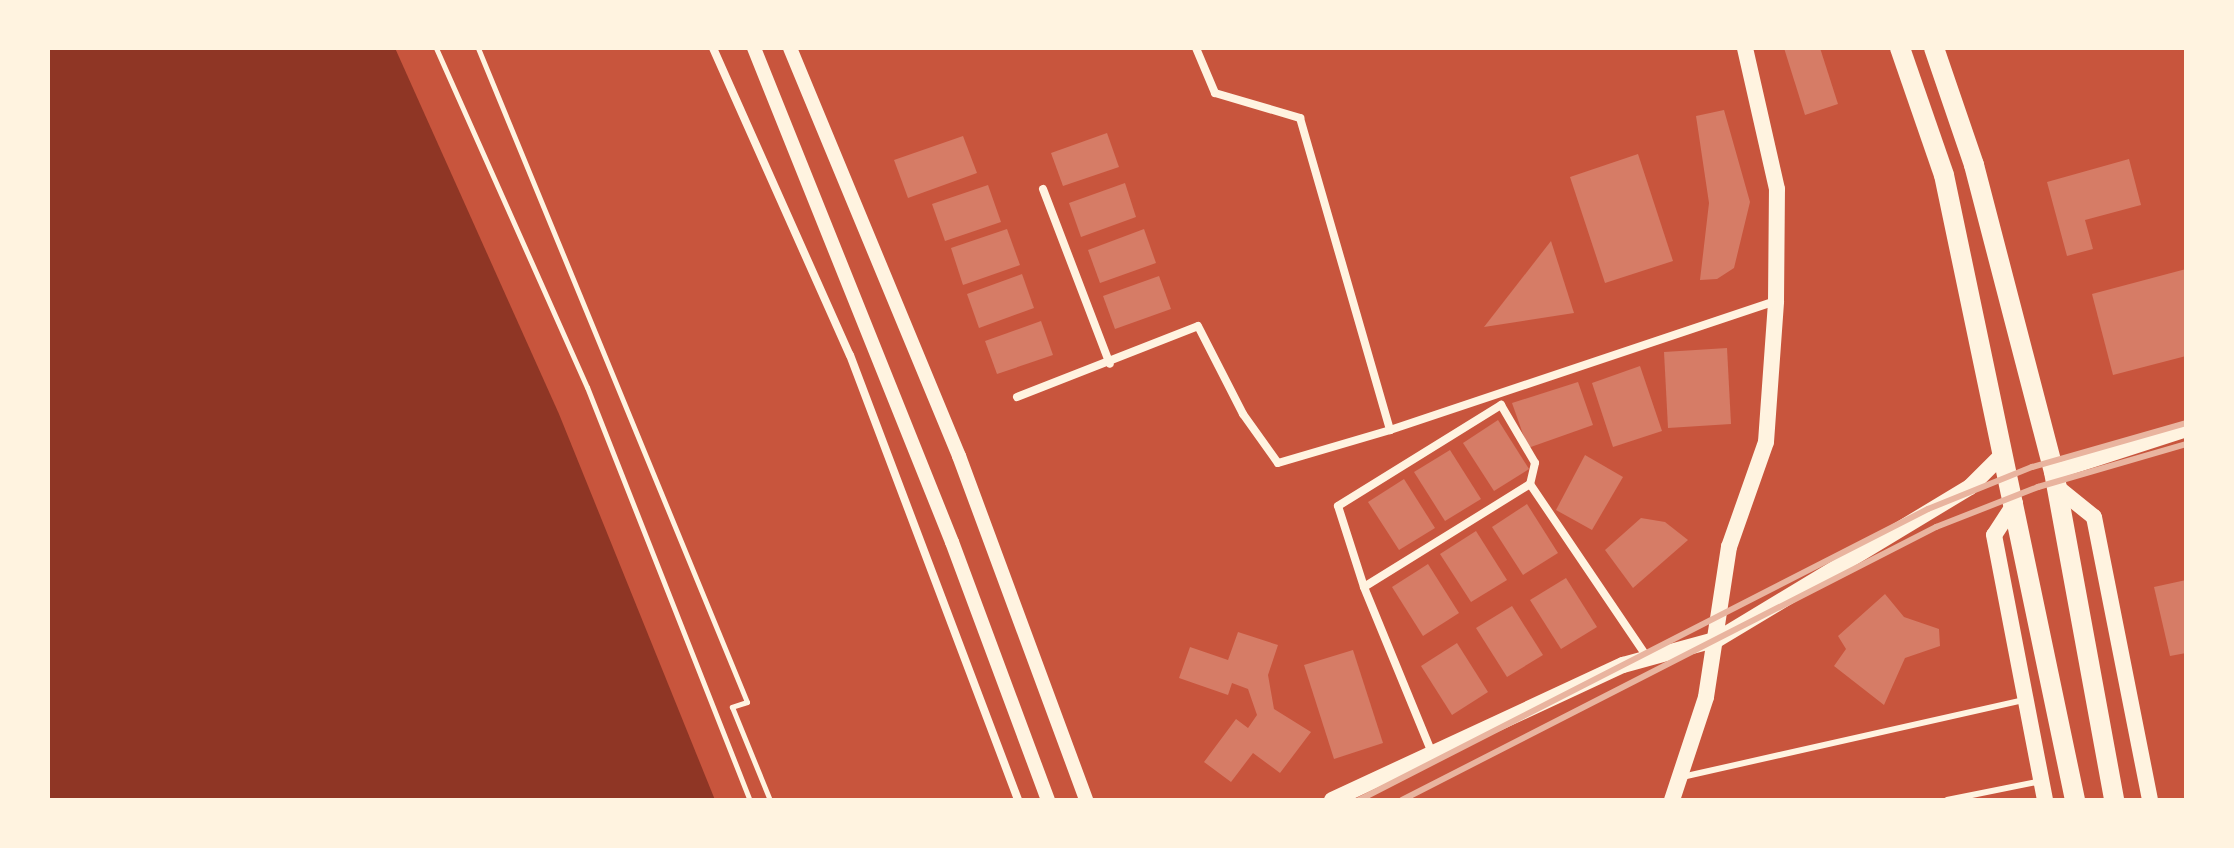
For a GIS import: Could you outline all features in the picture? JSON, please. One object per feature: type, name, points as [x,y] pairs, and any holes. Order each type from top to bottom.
[{"type":"main road","points":[[1672,800],[1706,697],[1718,639],[1729,547],[1766,442],[1776,301],[1777,189],[1745,48]]},
{"type":"main road","points":[[1900,48],[1944,175],[2075,800]]},
{"type":"main road","points":[[1934,48],[1974,165],[2056,480],[2114,800]]},
{"type":"main road","points":[[2056,480],[2186,429]]},
{"type":"main road","points":[[1332,800],[1648,658],[1718,639],[1970,487],[2001,456]]},
{"type":"main road","points":[[2056,480],[2094,517],[2150,800]]},
{"type":"main road","points":[[2015,503],[1994,535],[2045,800]]},
{"type":"street","points":[[713,48],[850,355],[1018,800]]},
{"type":"street","points":[[754,48],[952,542],[1048,800]]},
{"type":"street","points":[[790,48],[959,456],[1086,800]]},
{"type":"street","points":[[1196,48],[1215,93],[1300,118],[1390,430]]},
{"type":"street","points":[[1043,189],[1110,364]]},
{"type":"street","points":[[1017,397],[1110,364],[1198,326],[1243,414],[1278,463],[1390,430],[1776,301]]},
{"type":"street","points":[[1364,587],[1530,484],[1535,463],[1501,405],[1338,506],[1364,587],[1432,753]]},
{"type":"street","points":[[1530,484],[1648,658]]},
{"type":"lane","points":[[1680,778],[2025,700]]},
{"type":"lane","points":[[1947,800],[2041,781]]},
{"type":"path","points":[[436,48],[587,387],[750,800]]},
{"type":"path","points":[[478,48],[747,702],[732,707],[770,800]]},
{"type":"shaded area","points":[[48,48],[395,48],[559,414],[715,800],[48,800]]},
{"type":"building","points":[[1784,48],[1820,48],[1838,104],[1805,115]]},
{"type":"building","points":[[1724,110],[1750,202],[1734,268],[1717,279],[1700,280],[1709,203],[1696,116]]},
{"type":"building","points":[[1107,133],[1119,167],[1063,186],[1051,153]]},
{"type":"building","points":[[963,136],[977,173],[908,198],[894,160]]},
{"type":"building","points":[[1638,154],[1673,261],[1605,283],[1570,177]]},
{"type":"building","points":[[2129,159],[2141,205],[2085,220],[2093,249],[2067,256],[2047,182]]},
{"type":"building","points":[[1125,183],[1136,217],[1081,237],[1069,203]]},
{"type":"building","points":[[988,185],[1001,222],[945,241],[932,204]]},
{"type":"building","points":[[1007,229],[1020,265],[963,285],[951,248]]},
{"type":"building","points":[[1144,229],[1156,263],[1100,283],[1088,250]]},
{"type":"building","points":[[1551,241],[1574,313],[1484,327]]},
{"type":"building","points":[[2186,269],[2186,356],[2113,375],[2092,294]]},
{"type":"building","points":[[1022,274],[1034,308],[979,328],[967,294]]},
{"type":"building","points":[[1159,276],[1171,309],[1115,329],[1103,296]]},
{"type":"building","points":[[1041,321],[1053,355],[997,374],[985,341]]},
{"type":"building","points":[[1727,348],[1731,424],[1668,428],[1664,352]]},
{"type":"building","points":[[1640,366],[1662,431],[1613,447],[1592,383]]},
{"type":"building","points":[[1578,382],[1593,425],[1528,448],[1512,403]]},
{"type":"building","points":[[1498,420],[1529,469],[1494,491],[1463,443]]},
{"type":"building","points":[[1450,450],[1481,499],[1445,521],[1414,472]]},
{"type":"building","points":[[1585,455],[1623,477],[1592,530],[1556,510]]},
{"type":"building","points":[[1404,479],[1435,528],[1399,550],[1368,502]]},
{"type":"building","points":[[1527,504],[1558,553],[1523,575],[1492,527]]},
{"type":"building","points":[[1641,518],[1665,522],[1688,540],[1633,588],[1605,550]]},
{"type":"building","points":[[1476,531],[1507,580],[1471,602],[1440,554]]},
{"type":"building","points":[[1428,564],[1459,613],[1423,636],[1392,587]]},
{"type":"building","points":[[1566,578],[1597,627],[1561,649],[1530,600]]},
{"type":"building","points":[[2186,580],[2186,653],[2170,656],[2154,587]]},
{"type":"building","points":[[1885,594],[1904,617],[1939,629],[1940,646],[1905,658],[1884,705],[1834,666],[1846,649],[1838,636]]},
{"type":"building","points":[[1512,606],[1543,655],[1507,677],[1476,628]]},
{"type":"building","points":[[1238,632],[1278,645],[1268,675],[1274,709],[1311,732],[1280,773],[1253,753],[1231,782],[1204,762],[1236,719],[1248,728],[1257,715],[1248,689],[1232,683],[1228,695],[1179,678],[1190,647],[1228,660]]},
{"type":"building","points":[[1457,643],[1488,692],[1452,715],[1421,666]]},
{"type":"building","points":[[1353,650],[1383,743],[1334,759],[1304,665]]},
{"type":"railway","points":[[1359,800],[1928,509],[2032,467],[2186,423]]},
{"type":"railway","points":[[1402,800],[1936,527],[2038,487],[2186,444]]}]
